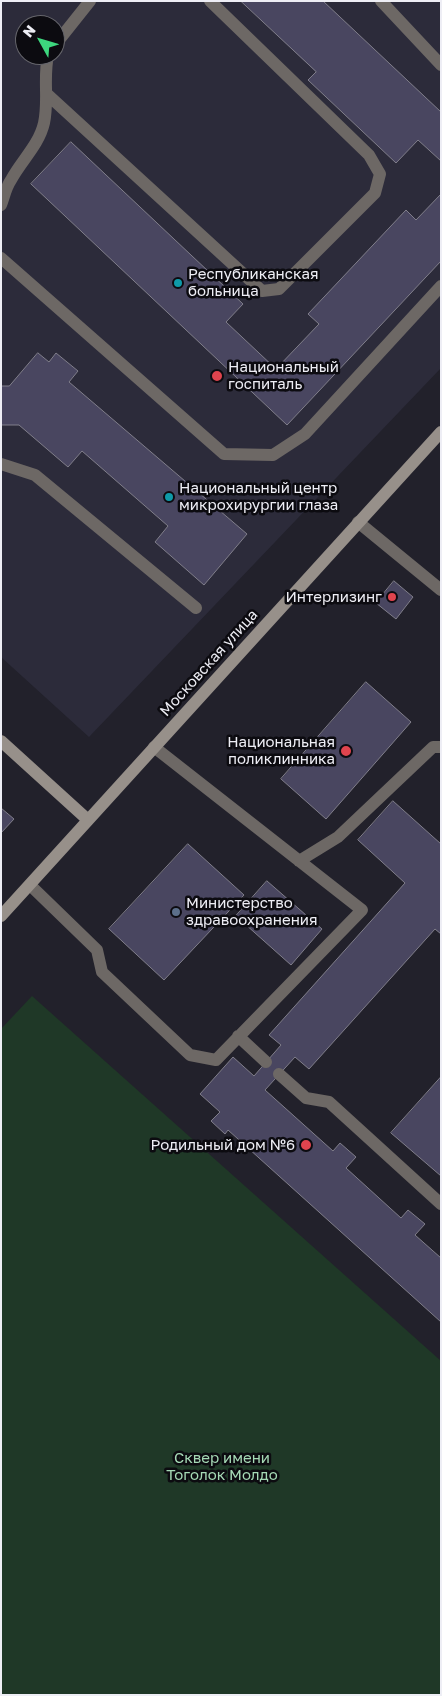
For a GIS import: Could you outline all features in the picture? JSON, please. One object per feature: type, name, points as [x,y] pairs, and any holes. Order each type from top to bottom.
[{"type":"main road","name":"Московская улица","points":[[1,916],[441,432]]},
{"type":"main road","points":[[1,741],[88,820]]},
{"type":"lane","points":[[65,32],[90,1]]},
{"type":"lane","points":[[48,95],[262,291],[279,289],[375,193],[380,174],[369,155],[210,1]]},
{"type":"lane","points":[[380,1],[441,66]]},
{"type":"lane","points":[[1,205],[10,181],[32,150],[43,125],[48,95],[44,73],[46,65]]},
{"type":"lane","points":[[1,258],[224,454],[232,455],[273,455],[306,434],[441,286]]},
{"type":"lane","points":[[1,464],[35,475],[196,608]]},
{"type":"lane","points":[[358,522],[441,590]]},
{"type":"lane","points":[[299,861],[338,837],[433,748],[441,747]]},
{"type":"lane","points":[[30,885],[97,950],[102,972],[190,1055],[216,1060],[362,910],[154,748]]},
{"type":"lane","points":[[238,1036],[266,1062]]},
{"type":"lane","points":[[279,1074],[306,1098],[329,1102],[441,1204]]},
{"type":"shaded area","name":"Национальный госпиталь","points":[[1,1],[441,1],[441,368],[89,737],[1,657]]},
{"type":"green space","name":"Сквер имени Тоголок Молдо","points":[[32,996],[441,1361],[441,1695],[1,1695],[1,1029]]},
{"type":"building","points":[[241,1],[323,1],[441,112],[441,161],[418,140],[396,163],[308,80],[316,72]]},
{"type":"building","name":"Республиканская больница","points":[[71,142],[243,304],[226,322],[276,369],[319,324],[308,314],[406,210],[416,220],[441,194],[441,261],[287,425],[31,184]]},
{"type":"building","name":"Национальный центр микрохирургии глаза","points":[[38,353],[49,362],[56,353],[78,371],[69,382],[247,534],[204,585],[155,542],[168,526],[82,451],[68,467],[19,425],[1,425],[1,386],[9,386]]},
{"type":"building","points":[[394,581],[413,597],[396,619],[376,603]]},
{"type":"building","name":"Национальная поликлинника","points":[[366,682],[411,722],[326,819],[281,779]]},
{"type":"building","points":[[393,801],[441,844],[441,934],[435,929],[309,1069],[295,1057],[265,1090],[333,1151],[340,1143],[356,1157],[346,1168],[401,1218],[408,1210],[425,1224],[415,1235],[441,1258],[441,1322],[228,1130],[225,1134],[211,1121],[220,1112],[200,1094],[233,1057],[254,1076],[281,1045],[269,1035],[405,883],[358,840]]},
{"type":"building","points":[[1,808],[14,819],[1,833]]},
{"type":"building","name":"Министерство здравоохранения","points":[[188,844],[244,895],[164,980],[109,929]]},
{"type":"building","points":[[267,881],[322,929],[291,965],[236,916]]},
{"type":"building","points":[[441,1077],[441,1176],[391,1133]]},
{"type":"place","name":"Республиканская больница","points":[[178,283]]},
{"type":"place","name":"Национальный госпиталь","points":[[217,376]]},
{"type":"place","name":"Национальный центр микрохирургии глаза","points":[[169,497]]},
{"type":"place","name":"Интерлизинг","points":[[392,597]]},
{"type":"place","name":"Национальная поликлинника","points":[[346,751]]},
{"type":"place","name":"Министерство здравоохранения","points":[[176,912]]},
{"type":"place","name":"Родильный дом №6","points":[[306,1145]]}]
